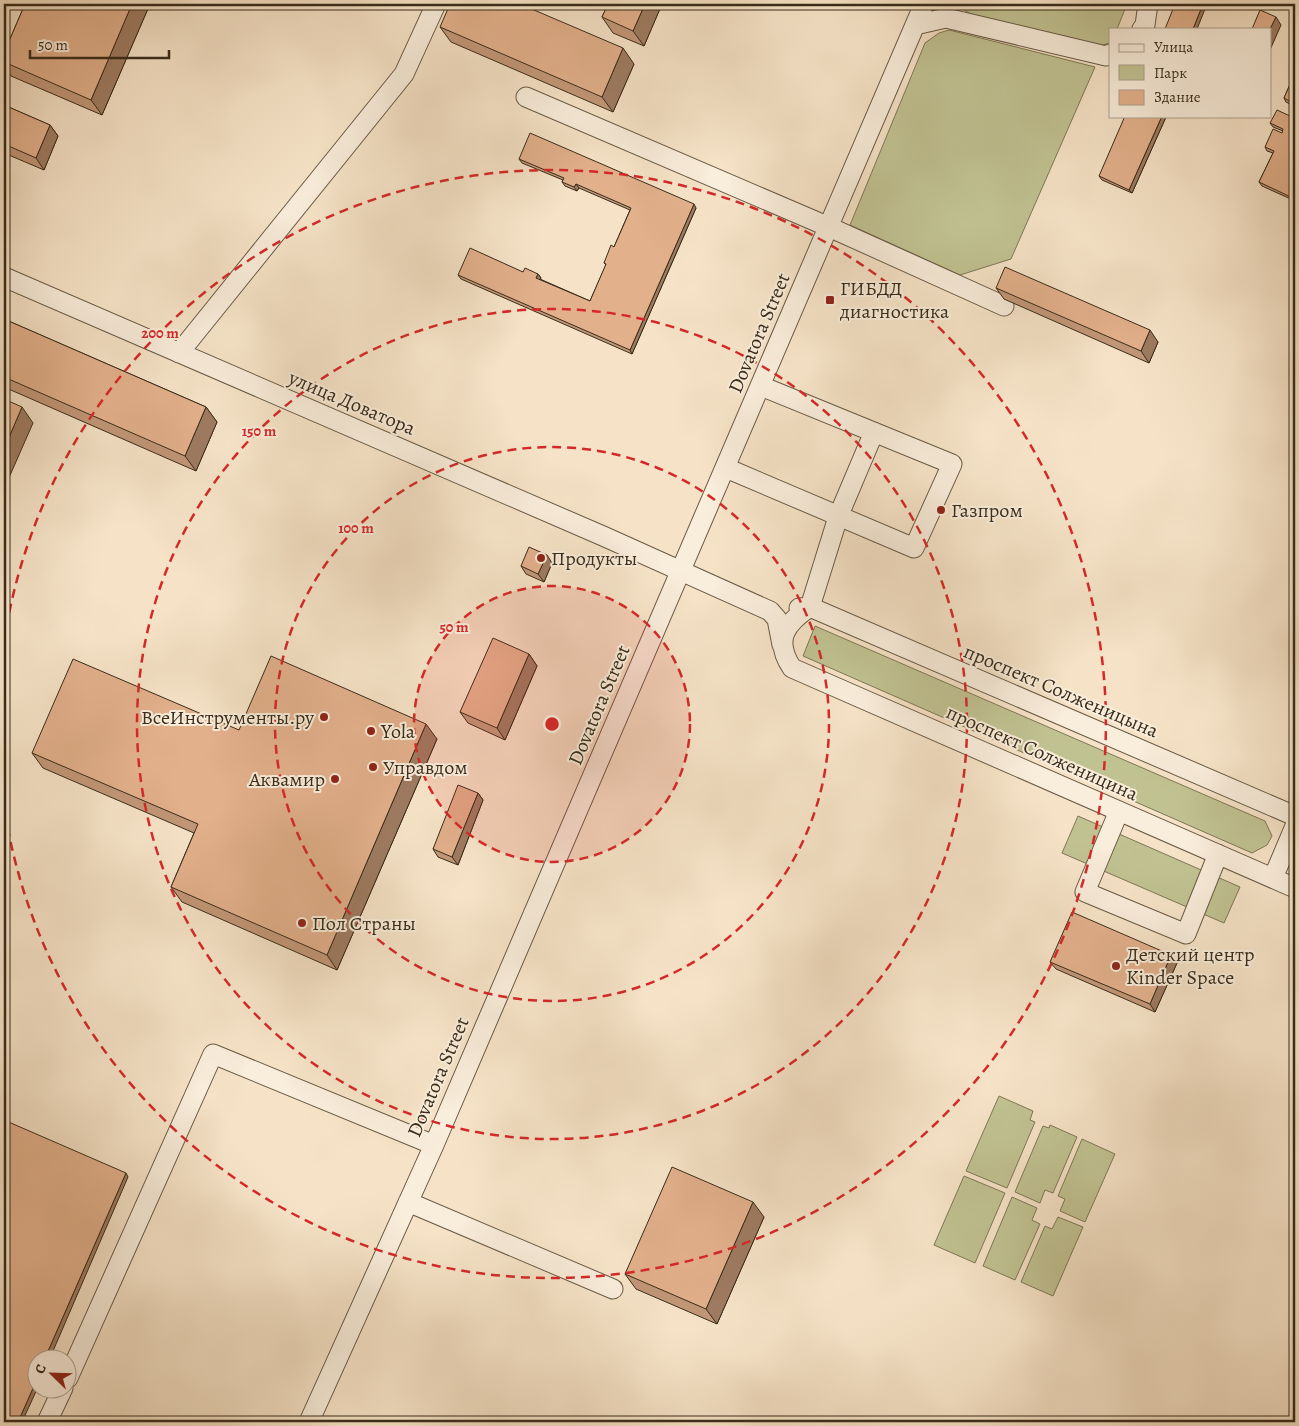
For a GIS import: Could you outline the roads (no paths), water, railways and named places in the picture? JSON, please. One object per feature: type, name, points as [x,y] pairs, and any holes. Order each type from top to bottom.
[{"type":"street","points":[[179,353],[404,74],[436,4]]},
{"type":"street","name":"Dovatora Street","points":[[309,1422],[434,1145],[924,4]]},
{"type":"street","points":[[1143,28],[1145,25],[1148,4]]},
{"type":"street","points":[[915,25],[946,18],[1106,56],[1109,54]]},
{"type":"street","points":[[526,97],[829,227],[1004,306]]},
{"type":"street","name":"улица Доватора","points":[[4,277],[682,571]]},
{"type":"street","points":[[726,468],[914,548],[952,464],[761,386]]},
{"type":"street","points":[[782,645],[792,621],[810,607],[838,517],[874,432]]},
{"type":"street","points":[[682,571],[770,611],[777,620],[782,645]]},
{"type":"street","name":"проспект Солженицына","points":[[770,611],[810,607],[1295,816]]},
{"type":"street","name":"проспект Солженицина","points":[[782,645],[784,656],[792,668],[1274,878]]},
{"type":"street","points":[[1119,811],[1085,892],[1186,934],[1218,854]]},
{"type":"street","points":[[1295,826],[1274,878],[1295,888]]},
{"type":"street","points":[[78,1356],[213,1054],[434,1145]]},
{"type":"street","points":[[408,1202],[613,1289]]},
{"type":"street","points":[[47,1422],[58,1398]]},
{"type":"place","name":"ГИБДД диагностика","points":[[830,300]]},
{"type":"place","name":"Газпром","points":[[941,510]]},
{"type":"place","name":"Продукты","points":[[541,558]]},
{"type":"place","name":"ВсеИнструменты.ру","points":[[324,717]]},
{"type":"place","name":"Yola","points":[[371,731]]},
{"type":"place","name":"Управдом","points":[[373,767]]},
{"type":"place","name":"Аквамир","points":[[335,779]]},
{"type":"place","name":"Пол Страны","points":[[302,923]]},
{"type":"place","name":"Детский центр Kinder Space","points":[[1116,966]]}]
